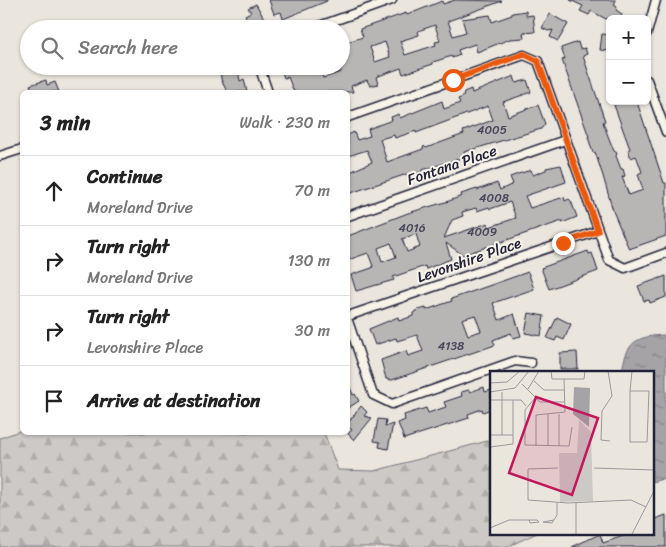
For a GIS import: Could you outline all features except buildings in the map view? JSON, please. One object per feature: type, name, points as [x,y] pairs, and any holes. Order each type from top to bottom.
[{"type":"street","points":[[336,20],[392,0]]},
{"type":"street","points":[[651,18],[656,0]]},
{"type":"street","points":[[350,116],[524,54],[538,61],[609,260],[625,268],[666,253]]},
{"type":"street","points":[[262,75],[267,90]]},
{"type":"street","points":[[651,91],[666,132]]},
{"type":"street","name":"Fontana Place","points":[[350,215],[565,140]]},
{"type":"street","points":[[0,156],[20,150]]},
{"type":"street","name":"Levonshire Place","points":[[350,315],[598,231]]},
{"type":"street","points":[[350,327],[373,395],[392,404],[516,361],[531,363]]},
{"type":"green space","points":[[20,431],[20,435],[325,435],[338,470],[374,471],[490,440],[490,534],[535,534],[507,547],[0,547],[0,438]]},
{"type":"water","points":[[666,335],[666,478],[654,481],[654,371],[622,371],[626,353],[630,347],[640,339]]},
{"type":"route","points":[[453,80],[524,54],[538,61],[598,231],[563,243]]}]
